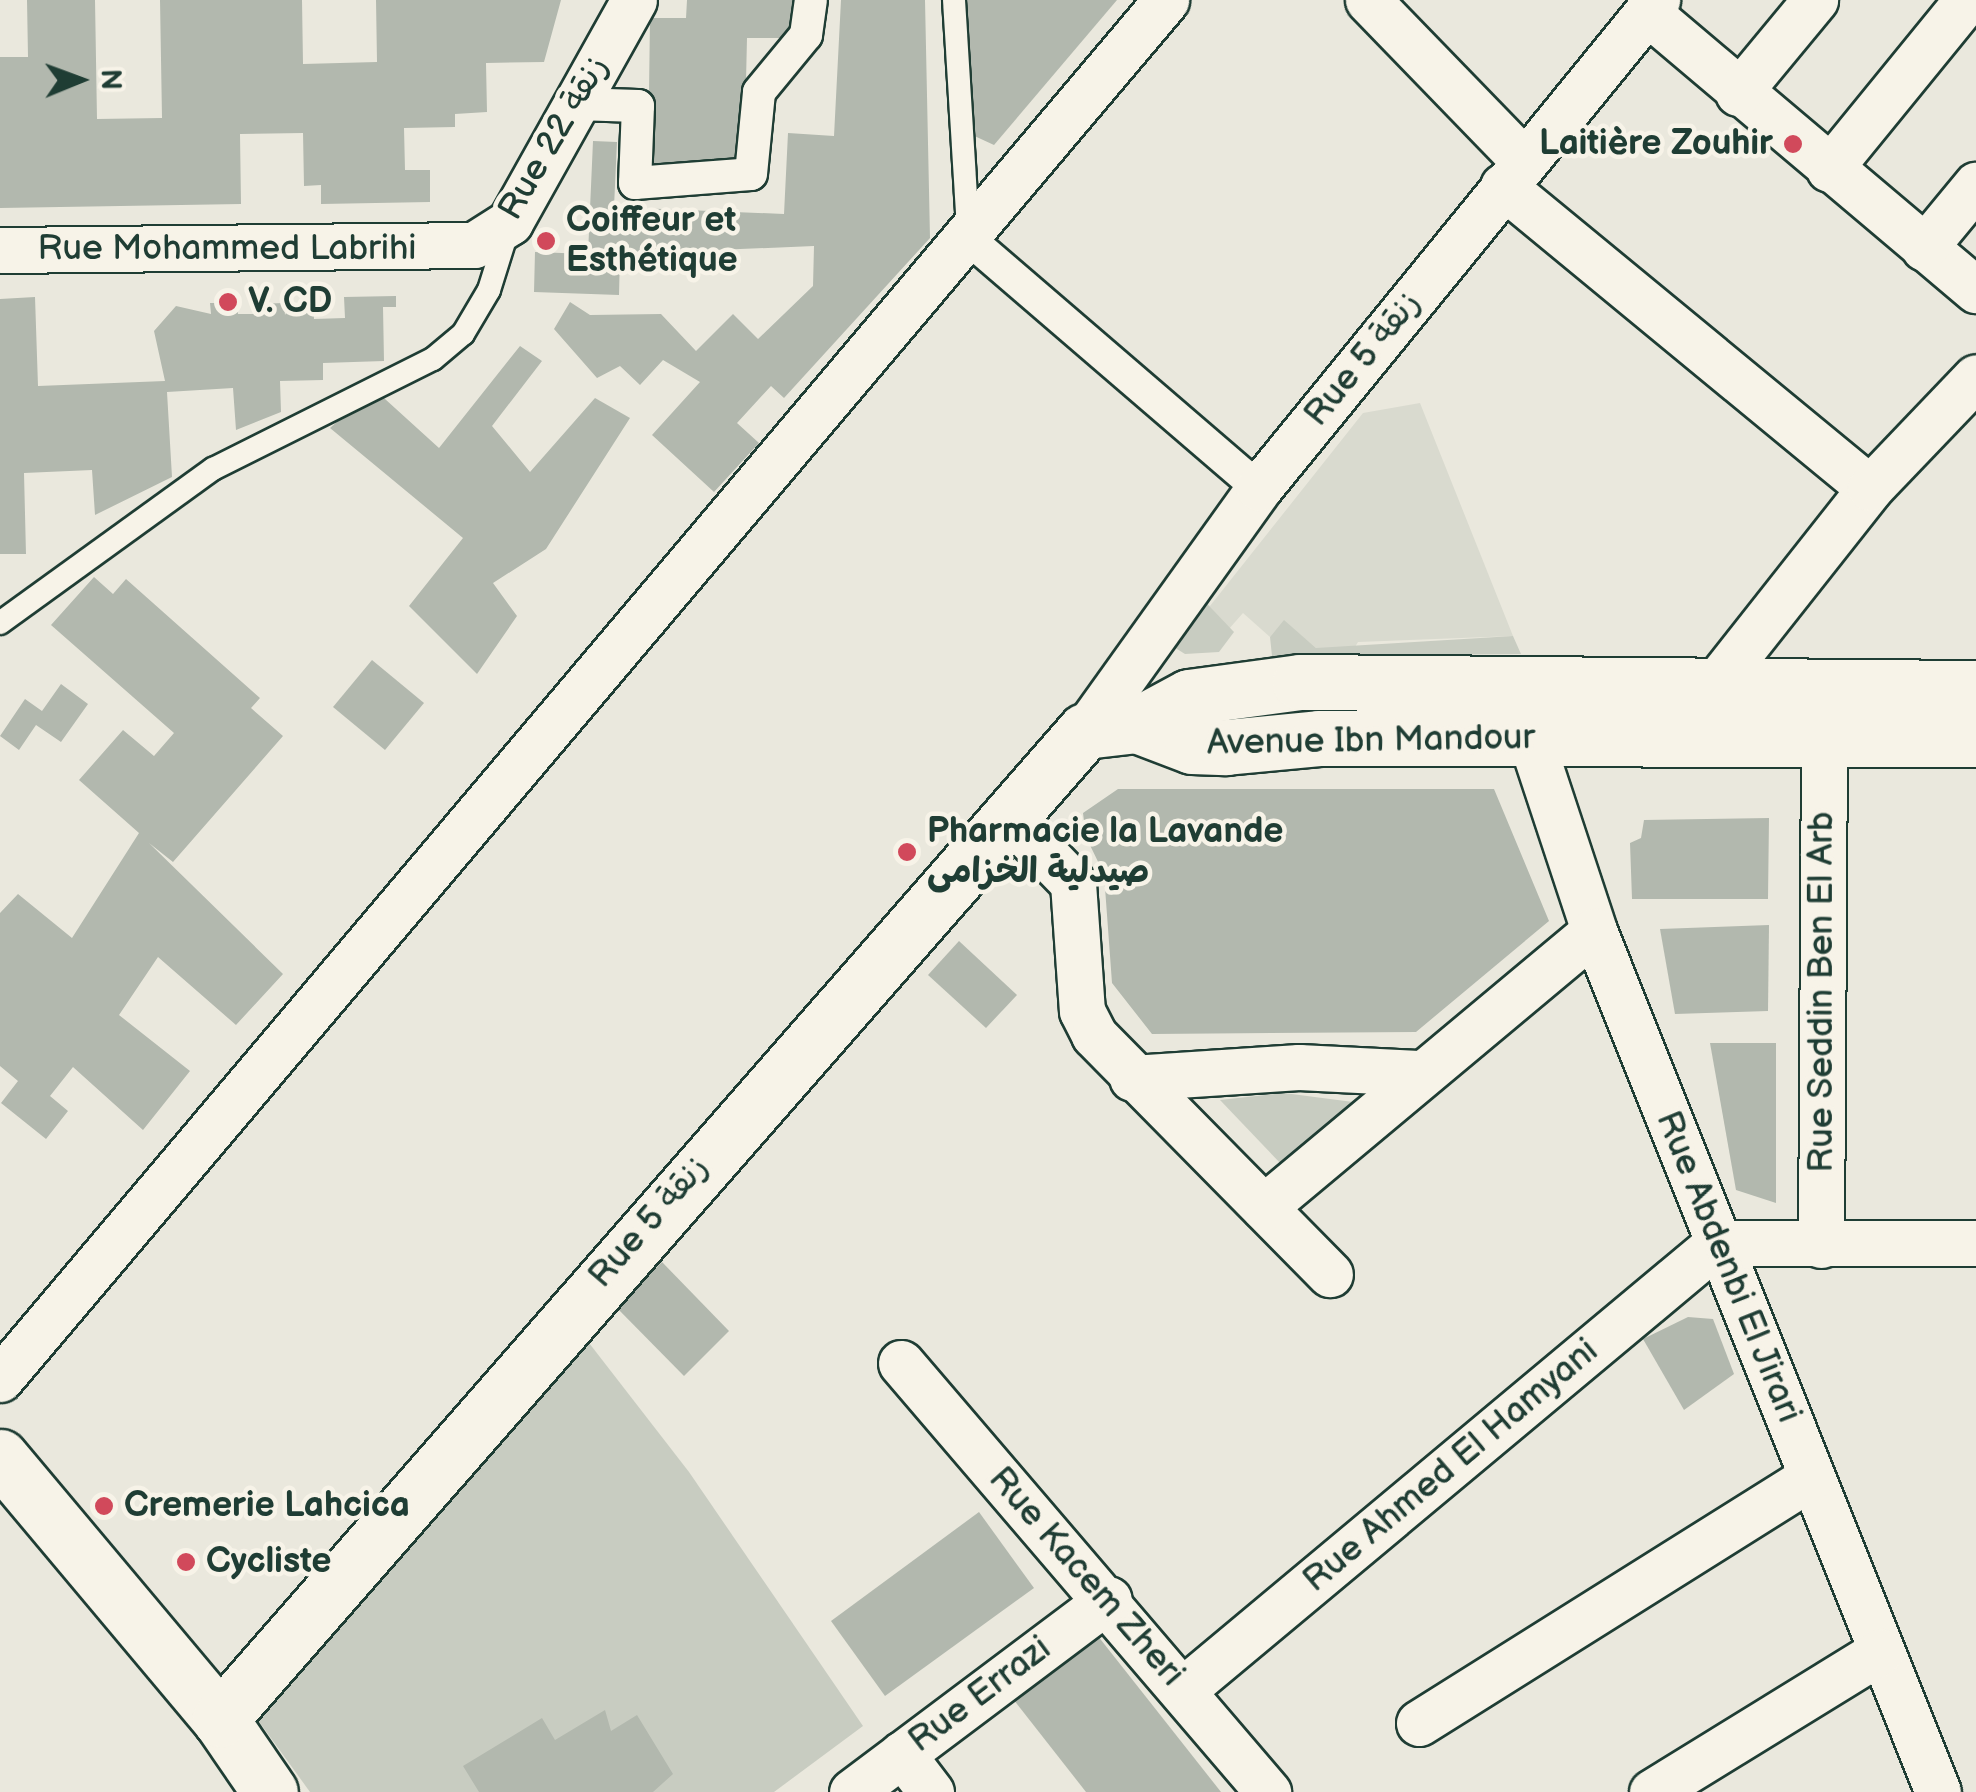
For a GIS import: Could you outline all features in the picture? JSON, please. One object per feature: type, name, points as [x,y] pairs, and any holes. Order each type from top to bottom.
[{"type":"street","name":"Rue 22 زنقة","points":[[453,249],[510,222],[634,0]]},
{"type":"street","points":[[576,104],[638,106],[635,183],[751,174],[759,92],[806,35],[811,0]]},
{"type":"street","points":[[0,1379],[968,239],[1166,0]]},
{"type":"street","points":[[1368,0],[1513,174],[1870,488]]},
{"type":"street","points":[[1738,93],[1814,0]]},
{"type":"street","points":[[1829,169],[1967,0]]},
{"type":"street","points":[[1652,6],[1738,93],[1976,290]]},
{"type":"street","name":"Rue 5 زنقة","points":[[220,1718],[1006,814],[1111,728],[1259,488],[1652,6]]},
{"type":"street","points":[[1924,248],[1976,185]]},
{"type":"street","points":[[968,239],[1259,488]]},
{"type":"street","name":"Rue Mohammed Labrihi","points":[[0,250],[453,249]]},
{"type":"street","points":[[1712,687],[1870,488],[1976,377]]},
{"type":"street","name":"Avenue Ibn Mandour","points":[[1111,728],[1189,697],[1300,682],[1976,688]]},
{"type":"street","name":"Avenue Ibn Mandour","points":[[1111,728],[1192,746],[1530,736],[1976,740]]},
{"type":"street","name":"Rue Abdenbi El Jirari","points":[[1530,736],[1594,931],[1938,1792]]},
{"type":"street","name":"Rue Seddin Ben El Arb","points":[[1821,1245],[1824,740]]},
{"type":"street","points":[[1006,814],[1073,883],[1082,1012],[1132,1078],[1330,1274]]},
{"type":"street","points":[[1264,1207],[1418,1073],[1594,931]]},
{"type":"street","points":[[1132,1078],[1299,1066],[1418,1073]]},
{"type":"street","points":[[1718,1243],[1976,1243]]},
{"type":"street","name":"Rue Ahmed El Hamyani","points":[[1184,1689],[1718,1243]]},
{"type":"street","name":"Rue Kacem Zheri","points":[[901,1363],[1109,1599],[1268,1792]]},
{"type":"street","points":[[0,1456],[220,1718],[270,1792]]},
{"type":"street","points":[[1420,1724],[1811,1477]]},
{"type":"street","name":"Rue Errazi","points":[[852,1792],[1109,1599]]},
{"type":"street","points":[[1652,1792],[1880,1652]]},
{"type":"street","points":[[902,1754],[931,1792]]},
{"type":"lane","points":[[954,0],[968,239]]},
{"type":"lane","points":[[0,623],[213,469],[433,359],[463,334],[489,290],[510,222]]},
{"type":"shaded area","points":[[1420,403],[1513,636],[1358,642],[1352,652],[1316,648],[1284,621],[1270,637],[1243,613],[1228,630],[1206,611],[1363,413]]},
{"type":"shaded area","points":[[1192,588],[1234,632],[1219,652],[1185,654],[1169,644]]},
{"type":"shaded area","points":[[1284,620],[1316,648],[1513,636],[1521,654],[1272,656],[1270,637]]},
{"type":"shaded area","points":[[1284,1093],[1353,1102],[1283,1166],[1220,1100]]},
{"type":"shaded area","points":[[579,1330],[689,1472],[863,1726],[774,1792],[310,1792],[252,1712]]},
{"type":"building","points":[[27,0],[95,0],[97,119],[162,118],[160,0],[302,0],[303,64],[377,62],[376,0],[561,0],[544,62],[486,63],[487,112],[455,114],[455,127],[404,128],[405,170],[430,170],[430,202],[321,204],[321,185],[304,186],[303,133],[240,134],[241,204],[0,208],[0,57],[28,57]]},
{"type":"building","points":[[687,0],[800,0],[800,38],[747,38],[744,169],[648,168],[650,18],[686,18]]},
{"type":"building","points":[[841,0],[925,0],[930,238],[784,398],[771,386],[737,423],[759,443],[714,492],[652,435],[700,382],[663,360],[640,385],[620,366],[597,378],[554,329],[570,302],[590,315],[661,314],[696,351],[733,314],[758,339],[813,286],[814,246],[620,254],[619,295],[534,292],[535,252],[588,254],[593,141],[617,142],[614,207],[784,214],[788,133],[834,136]]},
{"type":"building","points":[[964,0],[1117,0],[994,145],[968,133]]},
{"type":"building","points":[[396,296],[396,307],[383,307],[384,361],[323,363],[323,380],[280,381],[281,412],[236,430],[233,388],[167,392],[172,477],[95,515],[92,470],[24,473],[26,554],[0,554],[0,299],[35,297],[38,386],[165,381],[154,331],[176,306],[211,314],[210,303],[237,303],[238,314],[256,314],[256,304],[284,303],[285,315],[290,305],[313,304],[314,319],[345,318],[344,297]]},
{"type":"building","points":[[520,346],[542,361],[492,426],[530,472],[595,398],[630,418],[546,549],[493,583],[517,616],[477,674],[409,606],[463,538],[330,428],[374,389],[439,448]]},
{"type":"building","points":[[94,577],[113,594],[126,579],[260,698],[251,708],[283,736],[173,862],[149,843],[283,974],[236,1025],[158,957],[119,1015],[190,1071],[143,1130],[73,1067],[50,1096],[68,1111],[46,1139],[1,1103],[18,1081],[0,1066],[0,913],[18,894],[72,938],[139,833],[79,780],[123,730],[154,756],[174,733],[51,625]]},
{"type":"building","points":[[372,660],[424,703],[385,750],[333,707]]},
{"type":"building","points":[[61,684],[88,704],[61,742],[36,725],[19,750],[0,736],[25,699],[42,711]]},
{"type":"building","points":[[1118,789],[1494,789],[1549,921],[1416,1032],[1152,1034],[1112,983],[1104,874],[1086,837],[1083,813]]},
{"type":"building","points":[[1769,818],[1768,899],[1632,899],[1630,843],[1641,838],[1644,820]]},
{"type":"building","points":[[1769,925],[1768,1011],[1675,1014],[1660,929]]},
{"type":"building","points":[[959,941],[1017,995],[986,1028],[928,975]]},
{"type":"building","points":[[1710,1043],[1776,1043],[1776,1203],[1736,1190]]},
{"type":"building","points":[[662,1262],[729,1331],[684,1376],[616,1307]]},
{"type":"building","points":[[1688,1317],[1713,1319],[1734,1374],[1684,1410],[1643,1339]]},
{"type":"building","points":[[979,1512],[1034,1588],[885,1696],[831,1621]]},
{"type":"building","points":[[1090,1626],[1221,1792],[1086,1792],[1006,1690]]},
{"type":"building","points":[[605,1710],[611,1731],[637,1715],[673,1774],[653,1792],[479,1792],[463,1766],[542,1718],[555,1740]]},
{"type":"place","name":"Laitière Zouhir","points":[[1793,144]]},
{"type":"place","name":"Coiffeur et Esthétique","points":[[546,241]]},
{"type":"place","name":"V. CD","points":[[228,302]]},
{"type":"place","name":"Pharmacie la Lavande صيدلية الخزامى","points":[[907,852]]},
{"type":"place","name":"Cremerie Lahcica","points":[[104,1506]]},
{"type":"place","name":"Cycliste","points":[[186,1562]]}]
